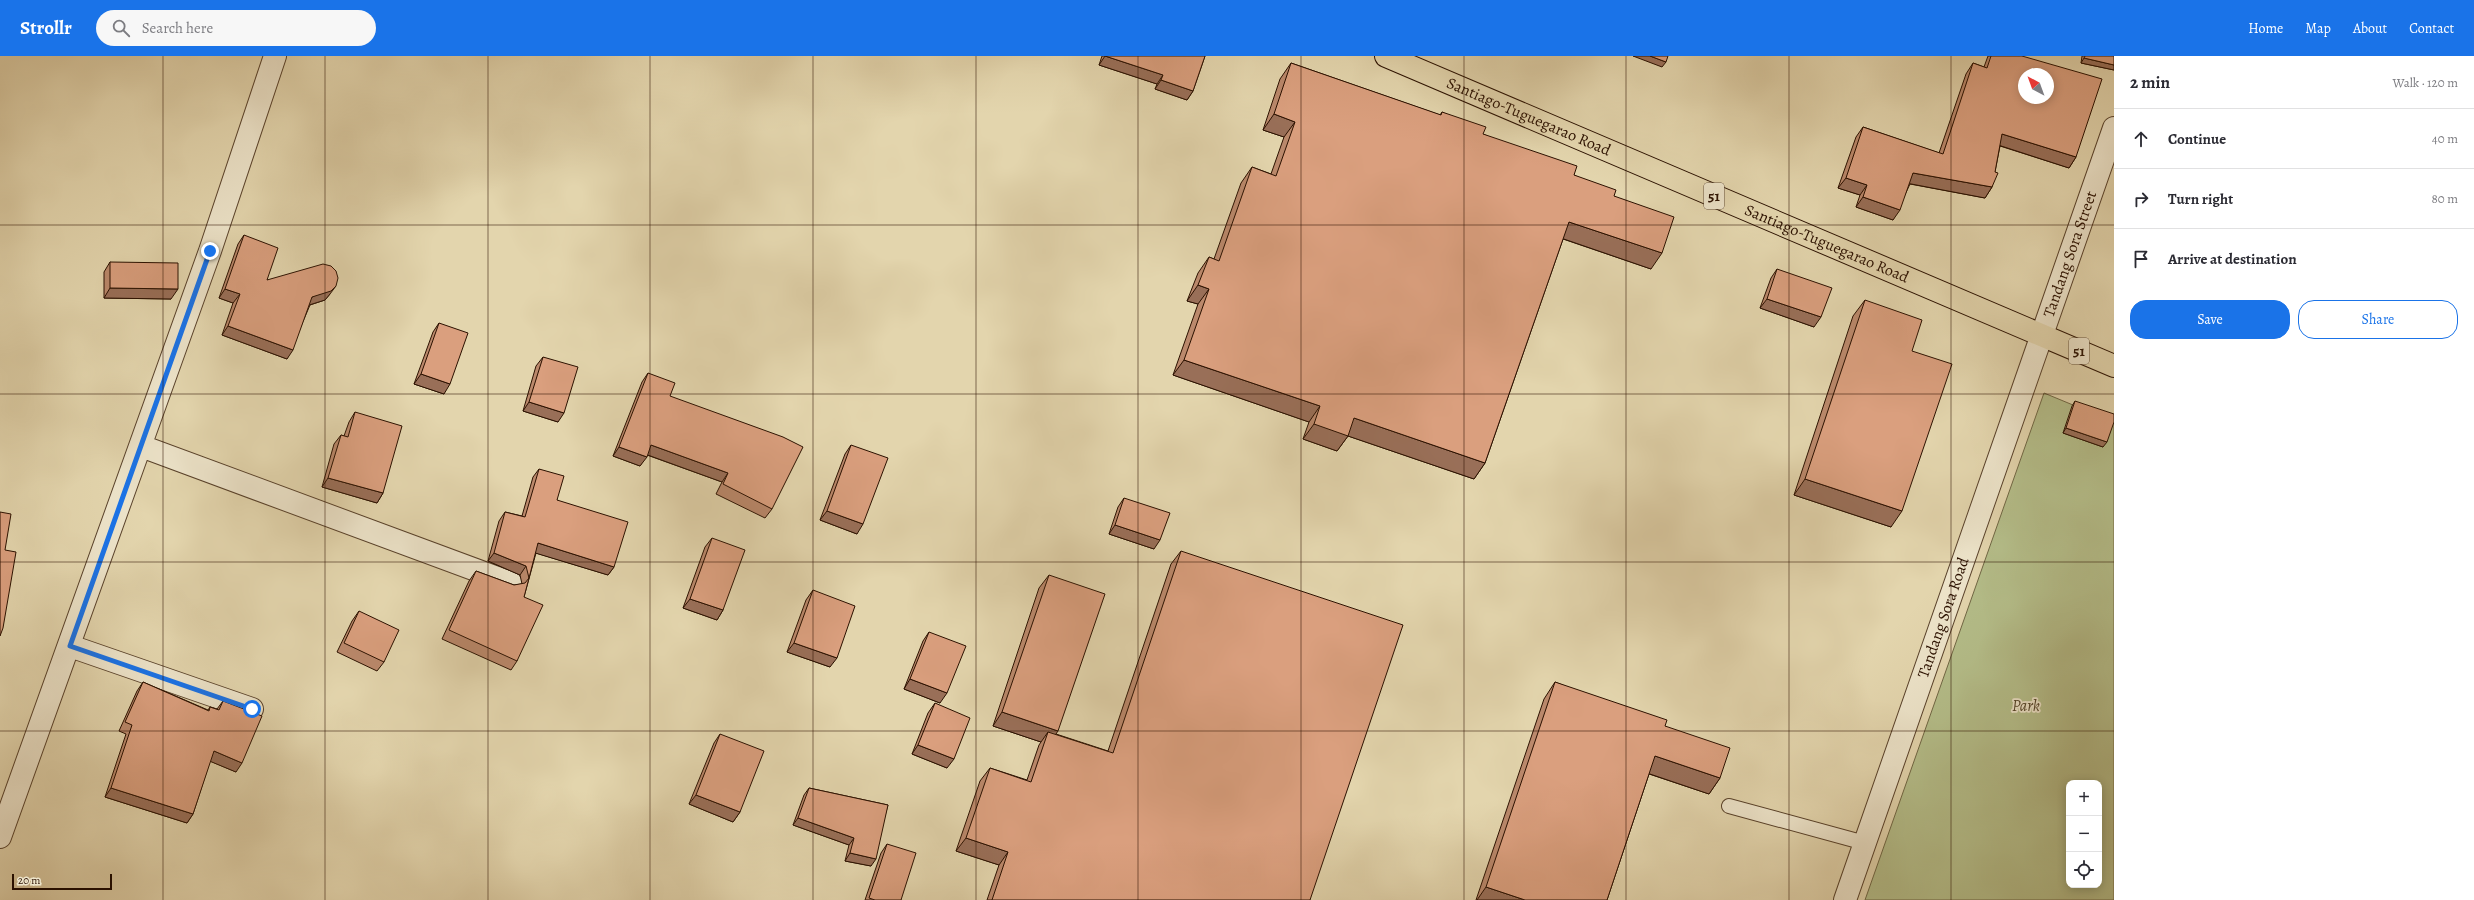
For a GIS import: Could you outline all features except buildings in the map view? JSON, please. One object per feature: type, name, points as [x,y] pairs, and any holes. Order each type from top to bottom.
[{"type":"highway","name":"Santiago-Tuguegarao Road","points":[[1386,56],[2114,366]]},
{"type":"street","points":[[0,837],[70,646],[210,251],[275,56]]},
{"type":"street","name":"Tandang Sora Street","points":[[2043,336],[2114,128]]},
{"type":"street","name":"Tandang Sora Road","points":[[1845,900],[2043,336]]},
{"type":"street","points":[[141,446],[511,583]]},
{"type":"street","points":[[70,646],[252,709]]},
{"type":"lane","points":[[1729,806],[1865,843]]},
{"type":"green space","name":"Park","points":[[2044,393],[2114,422],[2114,900],[1865,900]]},
{"type":"route","points":[[210,251],[70,646],[252,709]]}]
